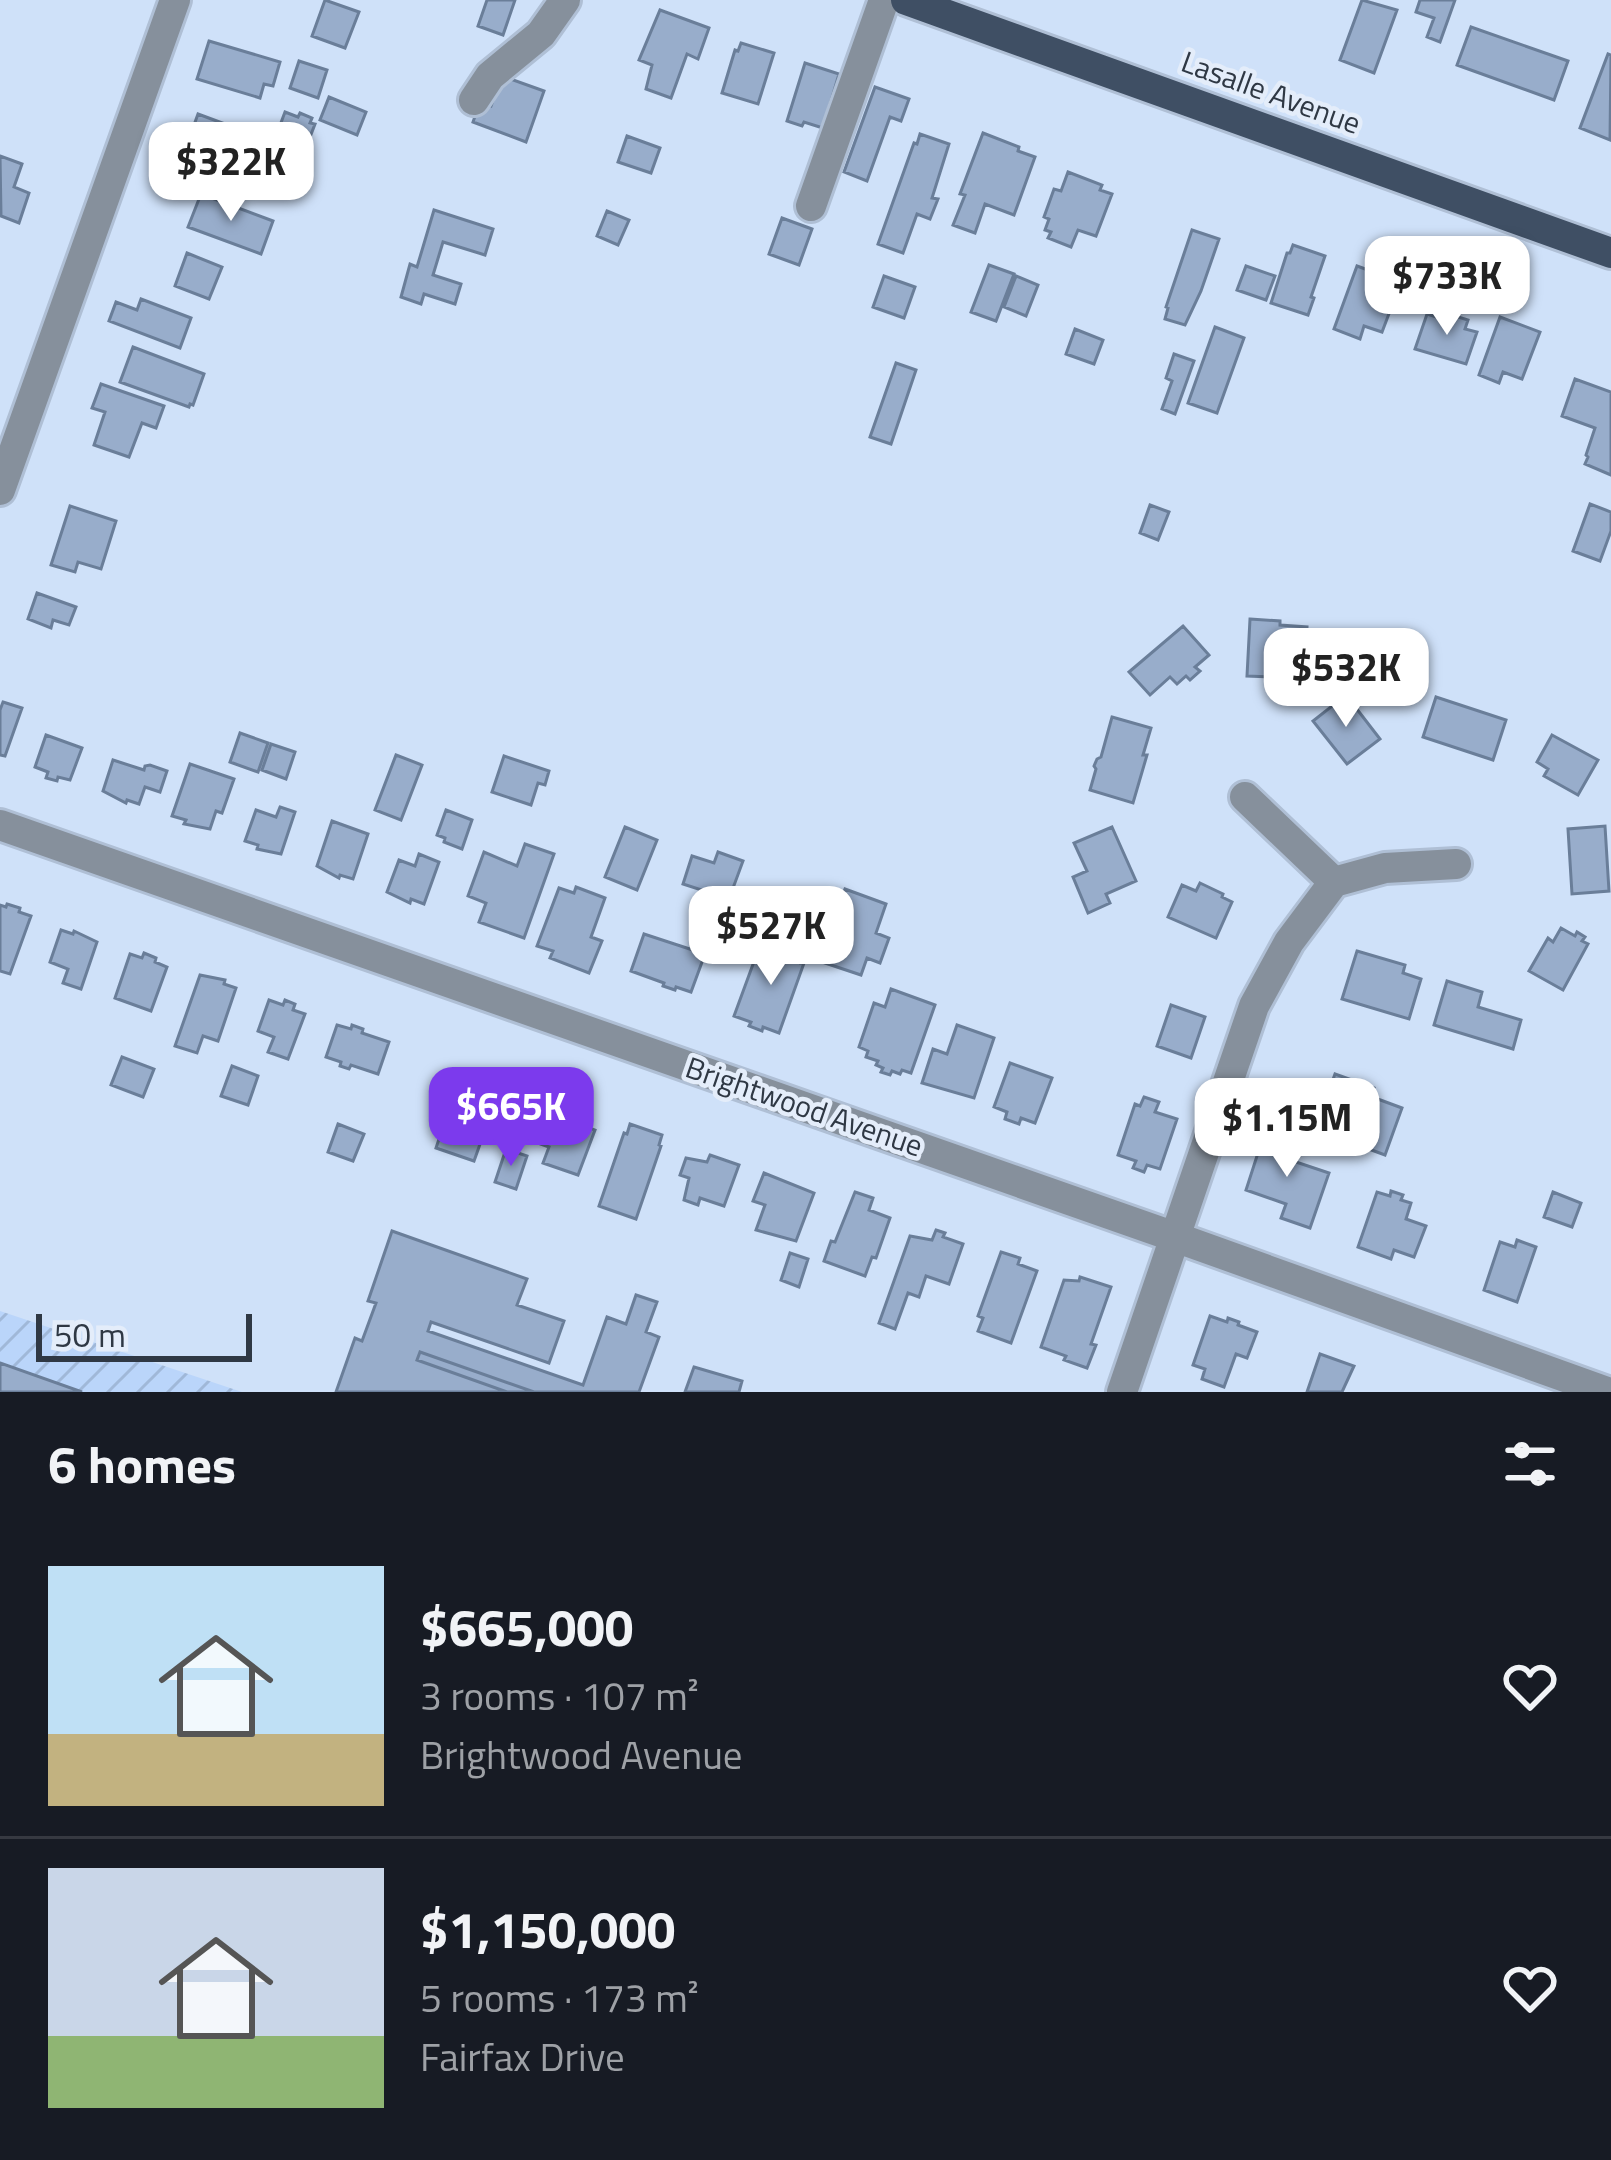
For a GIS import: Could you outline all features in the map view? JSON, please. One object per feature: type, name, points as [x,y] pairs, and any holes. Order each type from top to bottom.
[{"type":"main road","name":"Lasalle Avenue","points":[[906,0],[1611,254]]},
{"type":"street","points":[[0,490],[176,0]]},
{"type":"street","points":[[474,100],[490,76],[542,34],[565,0]]},
{"type":"street","points":[[811,206],[884,0]]},
{"type":"street","points":[[1245,796],[1334,882]]},
{"type":"street","name":"Brightwood Avenue","points":[[0,825],[1607,1392]]},
{"type":"street","points":[[1122,1392],[1254,1006],[1289,942],[1334,882],[1385,868],[1456,864]]},
{"type":"shaded area","points":[[0,1311],[242,1392],[0,1392]]},
{"type":"building","points":[[325,0],[359,12],[345,48],[312,36]]},
{"type":"building","points":[[487,0],[515,0],[503,35],[478,26]]},
{"type":"building","points":[[1362,0],[1397,10],[1374,73],[1340,60]]},
{"type":"building","points":[[1420,0],[1455,0],[1440,42],[1427,37],[1434,18],[1416,12]]},
{"type":"building","points":[[660,10],[709,28],[698,59],[687,54],[671,98],[646,89],[652,65],[639,60]]},
{"type":"building","points":[[1471,27],[1568,61],[1554,100],[1457,65]]},
{"type":"building","points":[[209,41],[280,62],[273,86],[264,84],[260,98],[197,79]]},
{"type":"building","points":[[741,43],[774,53],[758,104],[722,93]]},
{"type":"building","points":[[1611,55],[1610,140],[1580,128]]},
{"type":"building","points":[[299,61],[327,70],[318,98],[290,88]]},
{"type":"building","points":[[805,63],[839,74],[823,128],[787,121]]},
{"type":"building","points":[[502,76],[544,91],[526,142],[473,122],[480,102],[491,106]]},
{"type":"building","points":[[875,87],[909,99],[901,121],[890,117],[867,181],[844,172]]},
{"type":"building","points":[[329,97],[366,112],[357,135],[320,120]]},
{"type":"building","points":[[285,112],[298,117],[300,113],[315,124],[303,155],[273,144]]},
{"type":"building","points":[[198,114],[233,127],[212,187],[182,176],[187,163],[181,161]]},
{"type":"building","points":[[983,133],[1035,157],[1014,215],[985,204],[975,233],[953,225]]},
{"type":"building","points":[[920,134],[949,144],[930,219],[917,214],[903,253],[878,244]]},
{"type":"building","points":[[627,136],[660,148],[651,173],[618,162]]},
{"type":"building","points":[[0,156],[22,164],[14,187],[29,193],[19,223],[1,216]]},
{"type":"building","points":[[1068,172],[1112,194],[1096,236],[1078,230],[1071,247],[1048,238],[1049,219],[1044,217],[1054,189],[1061,191]]},
{"type":"building","points":[[201,194],[273,221],[261,254],[188,227]]},
{"type":"building","points":[[434,210],[493,229],[485,255],[443,242],[433,275],[461,284],[455,304],[424,294],[421,304],[401,297],[410,264],[417,267]]},
{"type":"building","points":[[607,211],[629,220],[618,245],[597,236]]},
{"type":"building","points":[[782,218],[812,229],[799,265],[769,254]]},
{"type":"building","points":[[1192,230],[1219,239],[1185,325],[1165,319]]},
{"type":"building","points":[[1293,245],[1325,256],[1308,315],[1271,303]]},
{"type":"building","points":[[187,253],[222,267],[209,299],[175,286]]},
{"type":"building","points":[[989,265],[1014,274],[996,321],[971,312]]},
{"type":"building","points":[[1246,266],[1275,276],[1266,300],[1237,290]]},
{"type":"building","points":[[1357,266],[1401,282],[1382,332],[1364,326],[1360,339],[1334,329]]},
{"type":"building","points":[[884,276],[915,287],[904,318],[873,307]]},
{"type":"building","points":[[1016,276],[1038,285],[1026,316],[1004,307]]},
{"type":"building","points":[[141,299],[191,318],[180,348],[109,321],[116,302],[137,310]]},
{"type":"building","points":[[1427,314],[1449,321],[1452,315],[1468,320],[1465,329],[1477,332],[1466,364],[1415,349]]},
{"type":"building","points":[[1500,317],[1540,332],[1522,379],[1503,372],[1499,383],[1479,375]]},
{"type":"building","points":[[1215,327],[1244,338],[1217,413],[1188,403]]},
{"type":"building","points":[[1075,329],[1103,340],[1094,364],[1066,354]]},
{"type":"building","points":[[133,347],[204,374],[193,405],[120,382]]},
{"type":"building","points":[[1174,354],[1194,361],[1175,414],[1162,409],[1172,381],[1166,378]]},
{"type":"building","points":[[896,363],[916,370],[891,444],[870,437]]},
{"type":"building","points":[[1575,379],[1611,392],[1611,475],[1585,464],[1595,428],[1562,416]]},
{"type":"building","points":[[101,384],[164,406],[156,428],[142,423],[129,457],[94,445],[105,412],[92,408]]},
{"type":"building","points":[[1590,504],[1611,512],[1611,531],[1600,561],[1573,551]]},
{"type":"building","points":[[1150,505],[1169,512],[1158,540],[1140,533]]},
{"type":"building","points":[[70,506],[116,521],[101,569],[78,562],[75,572],[51,565]]},
{"type":"building","points":[[37,593],[76,607],[69,625],[53,620],[51,628],[28,619]]},
{"type":"building","points":[[1250,619],[1307,627],[1305,666],[1293,665],[1293,674],[1247,676]]},
{"type":"building","points":[[1183,626],[1209,655],[1195,667],[1200,671],[1190,680],[1186,676],[1177,684],[1170,677],[1150,695],[1129,672]]},
{"type":"building","points":[[1346,695],[1380,739],[1347,764],[1313,721]]},
{"type":"building","points":[[1436,697],[1506,720],[1493,760],[1423,737]]},
{"type":"building","points":[[3,702],[22,708],[5,756],[0,755]]},
{"type":"building","points":[[1112,717],[1151,728],[1133,803],[1090,790]]},
{"type":"building","points":[[240,733],[268,743],[258,772],[230,762]]},
{"type":"building","points":[[46,735],[82,748],[70,780],[46,778],[48,772],[35,767]]},
{"type":"building","points":[[1552,735],[1598,760],[1578,795],[1544,776],[1548,769],[1537,762]]},
{"type":"building","points":[[271,744],[295,752],[286,779],[262,770]]},
{"type":"building","points":[[396,755],[422,765],[401,820],[375,810]]},
{"type":"building","points":[[504,756],[549,771],[545,785],[538,783],[531,805],[492,792]]},
{"type":"building","points":[[113,760],[144,770],[150,765],[167,771],[160,792],[145,787],[139,804],[103,791]]},
{"type":"building","points":[[190,764],[234,779],[222,813],[216,811],[210,829],[184,824],[186,820],[172,816]]},
{"type":"building","points":[[280,807],[295,812],[281,854],[245,841],[256,810],[276,817]]},
{"type":"building","points":[[446,810],[472,820],[462,849],[437,835]]},
{"type":"building","points":[[332,821],[368,834],[353,879],[339,878],[317,866]]},
{"type":"building","points":[[1605,826],[1609,891],[1572,894],[1568,829]]},
{"type":"building","points":[[625,827],[657,840],[637,890],[605,877]]},
{"type":"building","points":[[1112,827],[1136,881],[1106,894],[1110,903],[1088,913],[1073,877],[1087,871],[1074,843]]},
{"type":"building","points":[[525,844],[554,854],[524,938],[479,922],[486,903],[468,896],[484,852],[517,866]]},
{"type":"building","points":[[718,852],[743,861],[729,899],[683,884],[692,856],[714,863]]},
{"type":"building","points":[[419,854],[439,862],[424,904],[387,892],[399,860],[415,866]]},
{"type":"building","points":[[1200,883],[1232,902],[1216,938],[1168,917],[1182,885],[1196,891]]},
{"type":"building","points":[[576,887],[605,898],[591,937],[602,941],[589,973],[550,958],[553,951],[537,946],[559,888],[574,893]]},
{"type":"building","points":[[845,889],[886,904],[876,933],[889,938],[880,963],[867,958],[861,975],[819,961]]},
{"type":"building","points":[[0,905],[31,916],[10,974],[0,971]]},
{"type":"building","points":[[735,907],[763,917],[750,954],[722,944]]},
{"type":"building","points":[[1561,928],[1575,936],[1577,932],[1588,944],[1563,990],[1529,971],[1548,938],[1553,942]]},
{"type":"building","points":[[61,930],[97,942],[81,989],[63,983],[68,969],[50,962]]},
{"type":"building","points":[[644,934],[705,954],[691,992],[631,971]]},
{"type":"building","points":[[784,942],[806,949],[804,963],[779,1033],[763,1027],[762,1031],[734,1016],[759,948],[779,955]]},
{"type":"building","points":[[1357,951],[1405,965],[1403,973],[1421,979],[1409,1019],[1342,999]]},
{"type":"building","points":[[144,953],[167,967],[151,1011],[115,998],[130,954],[142,958]]},
{"type":"building","points":[[200,975],[225,980],[224,984],[236,988],[218,1041],[203,1036],[197,1053],[175,1046]]},
{"type":"building","points":[[1447,981],[1482,992],[1478,1007],[1521,1020],[1513,1049],[1434,1025]]},
{"type":"building","points":[[891,989],[935,1005],[911,1073],[881,1072],[878,1061],[866,1057],[868,1051],[859,1047],[874,1003],[885,1007]]},
{"type":"building","points":[[269,1000],[283,1005],[285,1000],[295,1004],[293,1010],[305,1014],[288,1059],[268,1052],[274,1037],[258,1031]]},
{"type":"building","points":[[1171,1005],[1205,1017],[1191,1058],[1157,1046]]},
{"type":"building","points":[[337,1025],[351,1029],[352,1025],[389,1042],[378,1074],[351,1065],[349,1069],[326,1057]]},
{"type":"building","points":[[957,1025],[994,1038],[974,1098],[922,1083],[933,1049],[947,1054]]},
{"type":"building","points":[[122,1057],[154,1069],[143,1097],[111,1085]]},
{"type":"building","points":[[1010,1063],[1052,1078],[1035,1123],[1005,1119],[1007,1112],[994,1107]]},
{"type":"building","points":[[232,1066],[258,1076],[248,1105],[221,1096]]},
{"type":"building","points":[[461,1073],[489,1078],[487,1083],[500,1088],[474,1161],[436,1148]]},
{"type":"building","points":[[1335,1074],[1374,1088],[1365,1113],[1326,1099]]},
{"type":"building","points":[[1144,1097],[1159,1102],[1155,1112],[1177,1119],[1160,1169],[1147,1165],[1144,1172],[1133,1168],[1136,1161],[1118,1155],[1135,1104],[1140,1106]]},
{"type":"building","points":[[1375,1098],[1402,1108],[1385,1155],[1358,1145]]},
{"type":"building","points":[[559,1101],[571,1106],[568,1114],[595,1130],[578,1175],[543,1163],[549,1147],[527,1139],[541,1103],[556,1109]]},
{"type":"building","points":[[338,1124],[364,1134],[353,1161],[328,1152]]},
{"type":"building","points":[[630,1124],[662,1135],[636,1219],[599,1206]]},
{"type":"building","points":[[1267,1125],[1286,1132],[1278,1156],[1329,1173],[1310,1228],[1281,1218],[1286,1204],[1246,1190]]},
{"type":"building","points":[[506,1149],[527,1156],[516,1189],[495,1182]]},
{"type":"building","points":[[710,1155],[739,1165],[724,1206],[700,1198],[698,1205],[684,1200],[689,1178],[680,1175],[686,1158],[707,1162]]},
{"type":"building","points":[[764,1173],[814,1193],[796,1241],[756,1230],[765,1205],[753,1201]]},
{"type":"building","points":[[1391,1191],[1411,1203],[1406,1219],[1426,1226],[1414,1257],[1394,1250],[1391,1259],[1358,1247],[1377,1192],[1390,1196]]},
{"type":"building","points":[[855,1192],[873,1198],[869,1210],[890,1218],[865,1276],[824,1261]]},
{"type":"building","points":[[1553,1192],[1581,1203],[1572,1227],[1544,1217]]},
{"type":"building","points":[[936,1230],[963,1244],[949,1284],[926,1276],[919,1297],[908,1293],[895,1329],[879,1323],[910,1236],[932,1240]]},
{"type":"building","points":[[392,1231],[527,1279],[517,1305],[564,1321],[549,1363],[431,1322],[428,1331],[583,1385],[607,1317],[626,1324],[636,1295],[657,1302],[646,1332],[659,1337],[639,1392],[534,1392],[420,1352],[417,1360],[507,1392],[336,1392],[355,1338],[362,1341],[376,1303],[368,1301]]},
{"type":"building","points":[[1517,1240],[1536,1247],[1517,1302],[1484,1290],[1500,1242],[1515,1247]]},
{"type":"building","points":[[1001,1252],[1037,1271],[1011,1343],[978,1331],[983,1318],[978,1316]]},
{"type":"building","points":[[790,1253],[808,1259],[799,1287],[781,1280]]},
{"type":"building","points":[[1080,1277],[1111,1287],[1087,1368],[1041,1347],[1064,1280],[1079,1281]]},
{"type":"building","points":[[1210,1316],[1227,1322],[1228,1318],[1257,1332],[1247,1358],[1236,1354],[1224,1387],[1202,1379],[1205,1369],[1193,1365]]},
{"type":"building","points":[[420,1352],[534,1392],[507,1392],[417,1360]]},
{"type":"building","points":[[1320,1354],[1354,1366],[1342,1392],[1307,1392]]},
{"type":"building","points":[[0,1363],[82,1392],[0,1392]]},
{"type":"building","points":[[694,1367],[742,1381],[739,1392],[685,1392]]}]
